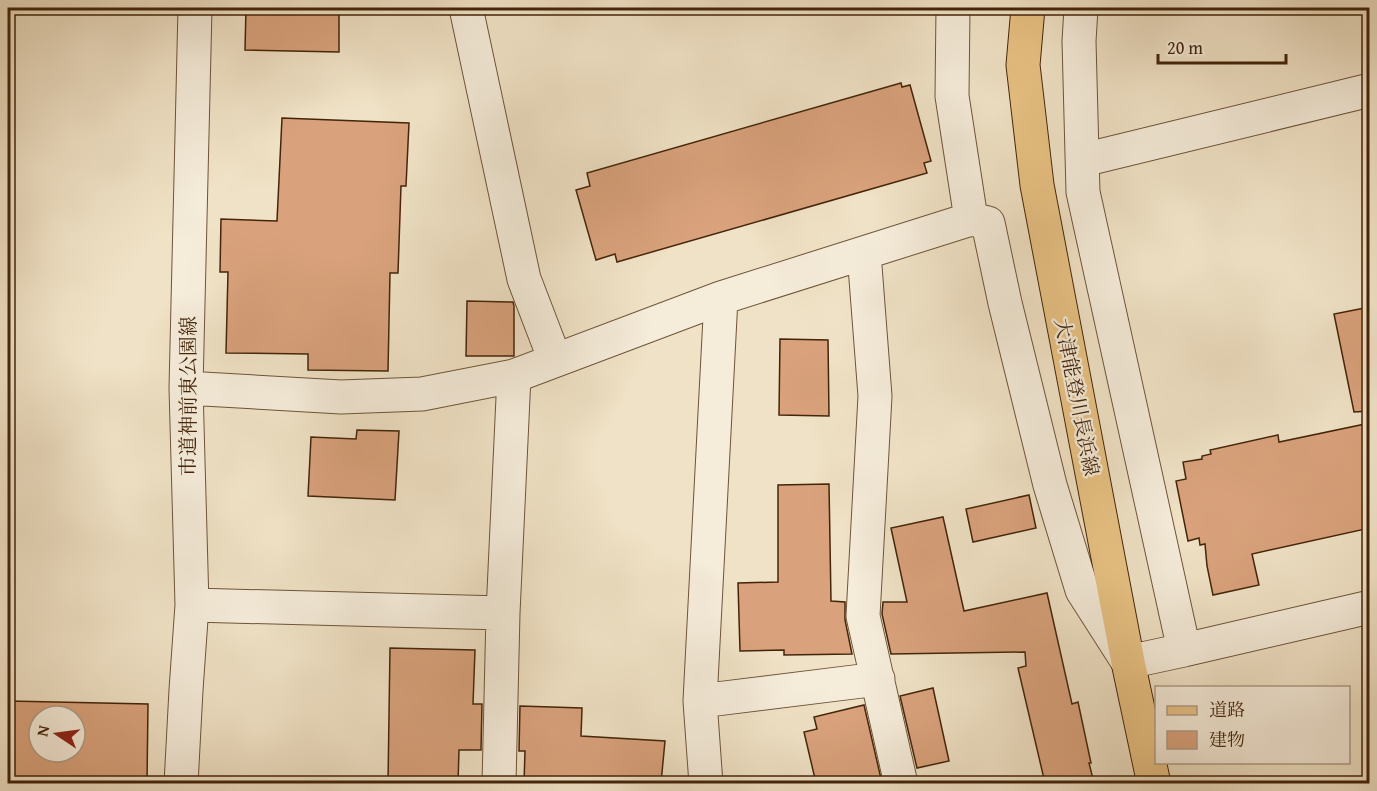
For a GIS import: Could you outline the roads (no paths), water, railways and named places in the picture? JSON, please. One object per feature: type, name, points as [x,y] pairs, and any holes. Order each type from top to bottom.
[{"type":"main road","name":"大津能登川長浜線","points":[[1028,8],[1023,65],[1037,185],[1128,662],[1154,783]]},
{"type":"street","name":"市道神前東公園線","points":[[181,783],[192,605],[186,388],[195,8]]},
{"type":"street","points":[[466,8],[524,279],[555,360]]},
{"type":"street","points":[[953,8],[952,96],[971,219]]},
{"type":"street","points":[[1081,8],[1079,41],[1083,192],[1184,650]]},
{"type":"street","points":[[1083,160],[1370,90]]},
{"type":"street","points":[[186,388],[341,397],[422,394],[514,376],[721,298],[971,219],[988,223],[1005,303],[1050,484],[1082,590],[1128,662],[1370,607]]},
{"type":"street","points":[[864,254],[875,396],[863,616],[902,783]]},
{"type":"street","points":[[706,783],[700,701],[721,298]]},
{"type":"street","points":[[499,783],[503,613],[514,376]]},
{"type":"street","points":[[192,605],[503,613]]},
{"type":"street","points":[[700,701],[878,679]]}]
